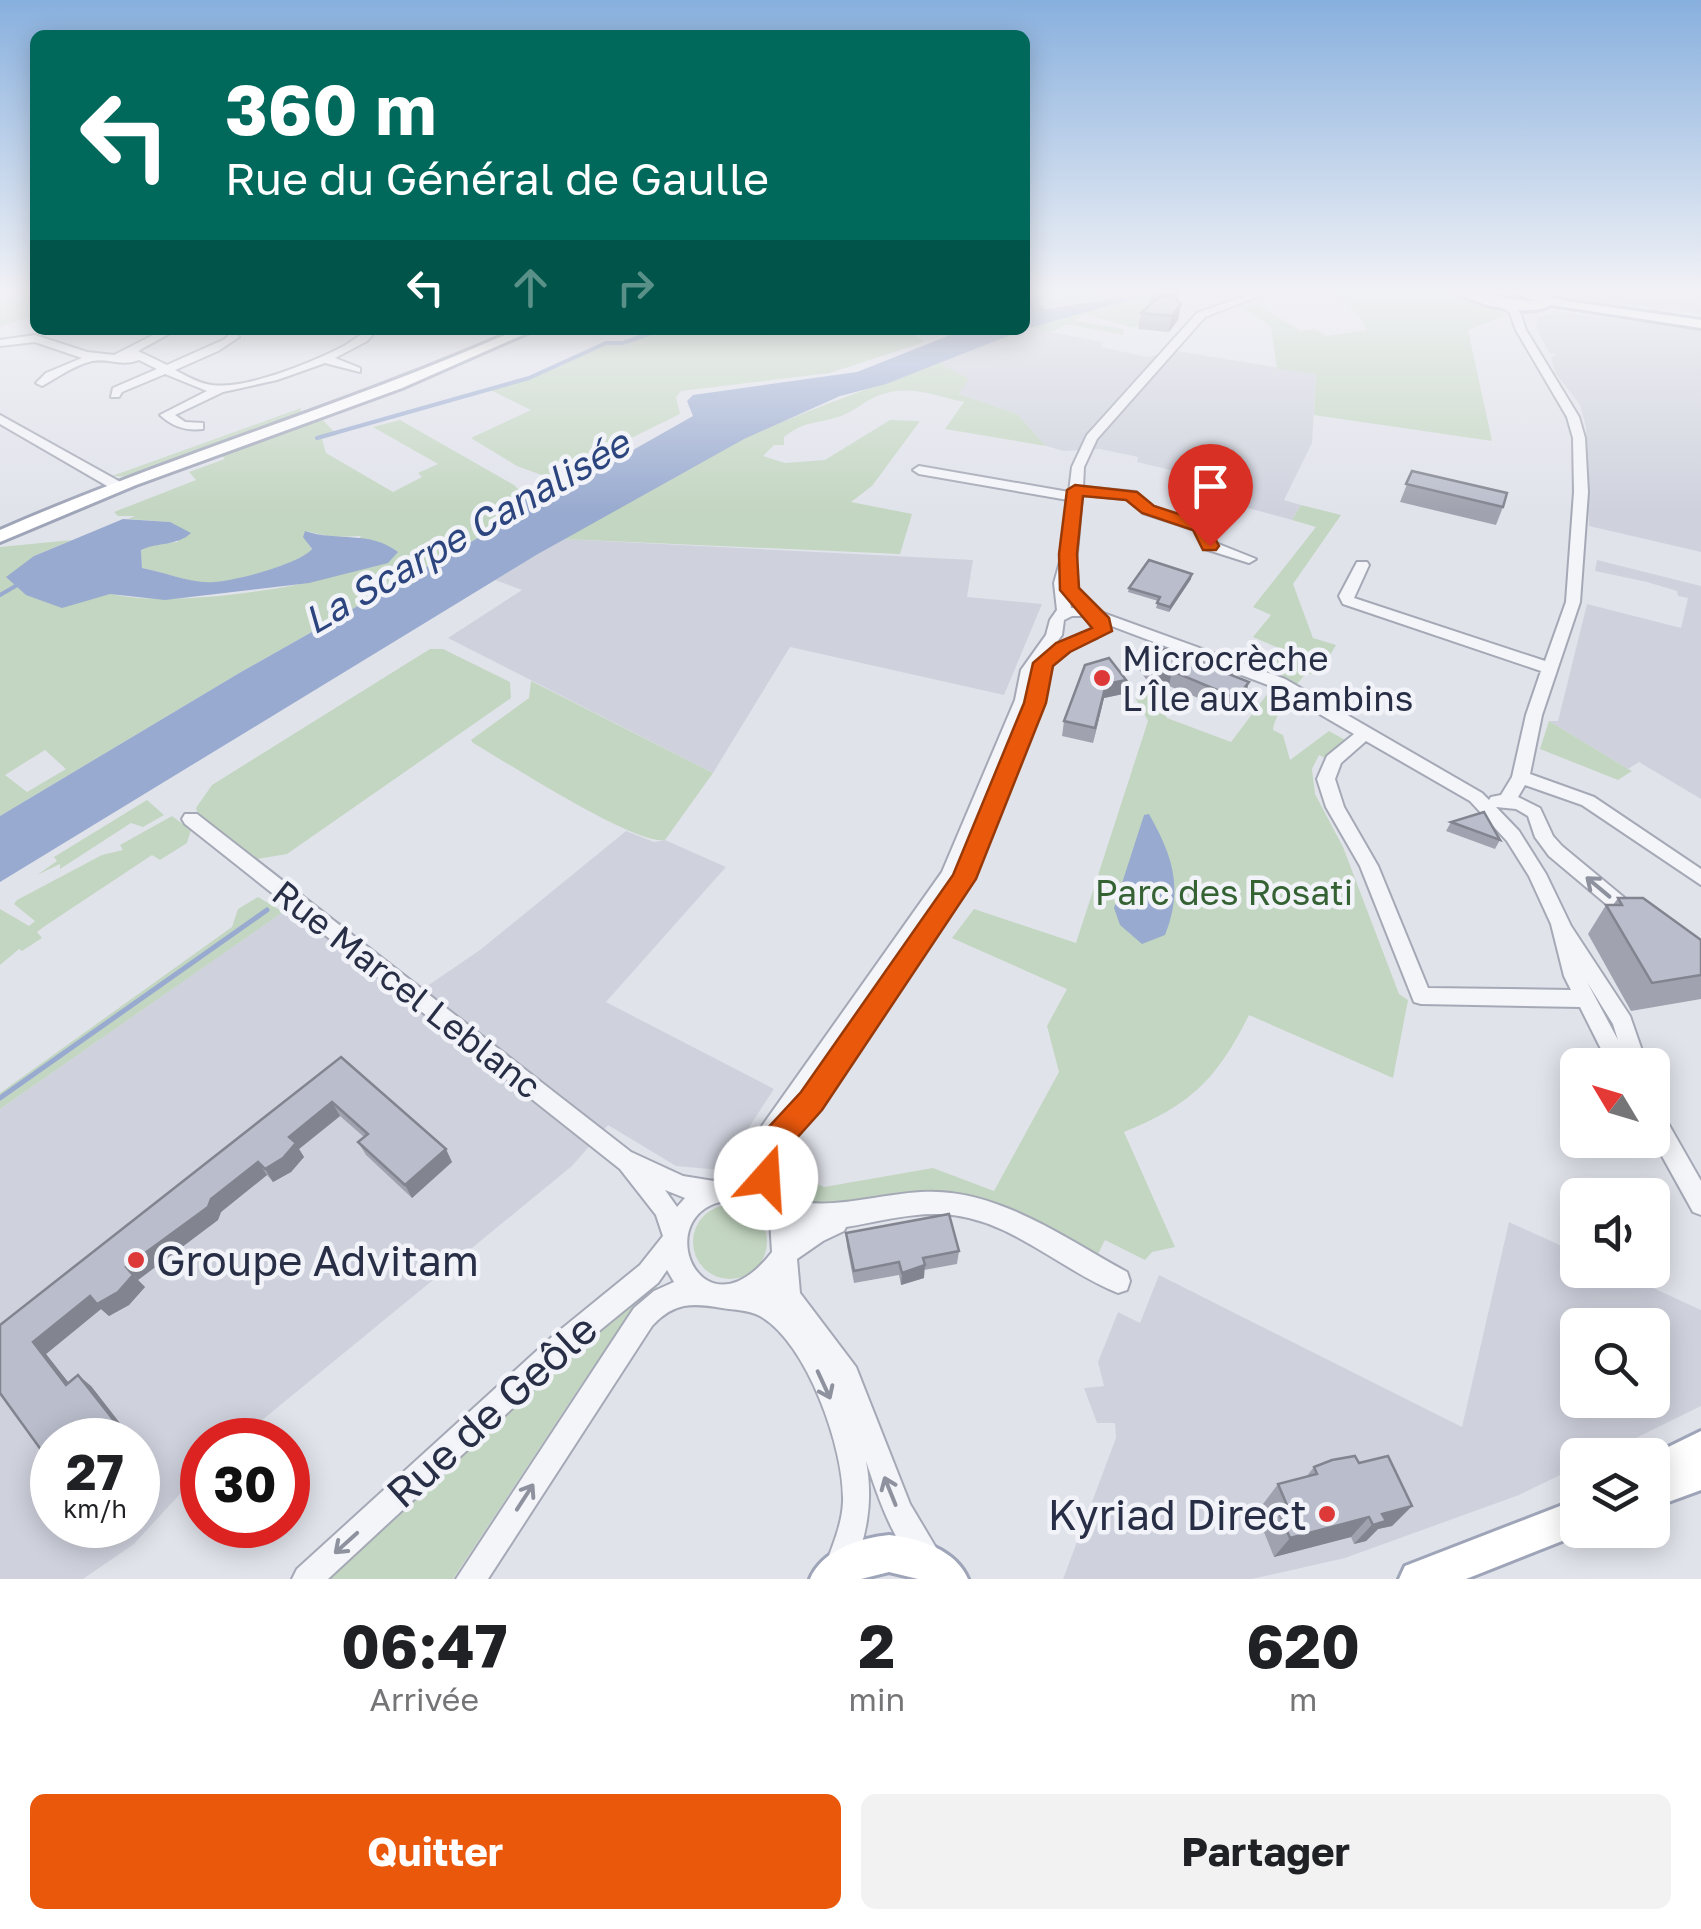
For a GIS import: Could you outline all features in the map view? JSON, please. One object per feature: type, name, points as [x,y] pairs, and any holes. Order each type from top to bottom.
[{"type":"main road","points":[[0,537],[120,487],[451,365]]},
{"type":"main road","points":[[1670,1465],[1701,1449]]},
{"type":"main road","points":[[1670,1483],[1701,1472]]},
{"type":"main road","points":[[1418,1579],[1560,1524]]},
{"type":"main road","points":[[834,1574],[866,1556],[887,1552],[916,1557],[946,1576]]},
{"type":"street","points":[[42,383],[75,365]]},
{"type":"street","points":[[162,365],[199,386],[220,390]]},
{"type":"street","points":[[115,395],[117,390],[173,365]]},
{"type":"street","points":[[199,426],[182,425],[166,415],[220,390],[251,384],[304,365]]},
{"type":"street","points":[[338,365],[356,370]]},
{"type":"street","points":[[705,1292],[690,1283],[680,1269],[675,1238],[689,1209],[717,1191],[753,1157],[950,876],[1023,700],[1029,670],[1052,639],[1066,604],[1060,583],[1068,554],[1081,456],[1090,438],[1155,365]]},
{"type":"street","points":[[1500,811],[1521,776],[1534,715],[1567,626],[1575,591],[1582,492],[1579,443],[1567,404],[1545,365]]},
{"type":"street","points":[[0,419],[120,487]]},
{"type":"street","points":[[919,470],[1075,493],[1130,496],[1148,510],[1201,527],[1210,546],[1248,559]]},
{"type":"street","points":[[1058,621],[1067,636],[1093,637],[1103,626],[1071,593],[1068,554]]},
{"type":"street","points":[[1362,565],[1346,596],[1348,601],[1549,668]]},
{"type":"street","points":[[1058,621],[1077,611],[1216,658],[1331,714],[1500,811],[1535,822]]},
{"type":"street","points":[[946,1576],[915,1540],[898,1510],[847,1376],[829,1347],[792,1304],[785,1285],[784,1224],[766,1172],[772,1146],[812,1101],[964,879],[1035,703],[1043,663],[1063,647],[1093,637],[1117,632],[1148,636]]},
{"type":"street","points":[[1364,733],[1333,760],[1326,779],[1335,807],[1369,866],[1420,996],[1585,999]]},
{"type":"street","points":[[1521,776],[1594,804],[1701,878]]},
{"type":"street","points":[[1521,776],[1535,822],[1561,856],[1649,928]]},
{"type":"street","points":[[1500,811],[1519,833],[1535,822]]},
{"type":"street","points":[[1500,811],[1561,924],[1607,991],[1628,1031],[1632,1048]]},
{"type":"street","name":"Rue Marcel Leblanc","points":[[192,819],[623,1159],[661,1201],[675,1238]]},
{"type":"street","points":[[1535,822],[1537,874]]},
{"type":"street","points":[[1561,924],[1571,968],[1611,1048]]},
{"type":"street","points":[[1670,1148],[1701,1204]]},
{"type":"street","name":"Rue Marcel Leblanc","points":[[623,1159],[680,1186],[717,1191]]},
{"type":"street","points":[[717,1191],[749,1190],[775,1207],[804,1217],[848,1218],[928,1204],[967,1207],[1004,1220],[1118,1281]]},
{"type":"street","points":[[736,1296],[764,1283],[784,1256],[814,1233],[848,1218]]},
{"type":"street","name":"Rue de Geôle","points":[[306,1579],[563,1344],[649,1274],[675,1238]]},
{"type":"street","points":[[471,1579],[648,1312],[680,1292],[736,1296],[764,1304],[790,1324],[820,1375],[841,1424],[855,1473],[857,1502],[834,1574]]},
{"type":"shaded area","points":[[942,365],[1259,365],[1316,374],[1312,443],[1284,500],[1301,505],[1292,520],[1171,487],[1176,485],[1175,471],[1137,462],[1138,457],[1100,449],[1064,451],[1046,446],[1017,414],[959,394],[968,380]]},
{"type":"shaded area","points":[[1553,365],[1701,365],[1701,552],[1589,526],[1586,427],[1580,405]]},
{"type":"shaded area","points":[[563,539],[973,560],[967,597],[1042,604],[1004,695],[790,647],[713,773],[448,638],[522,590],[495,580]]},
{"type":"shaded area","points":[[1597,560],[1701,586],[1701,799],[1639,762],[1628,769],[1549,721],[1558,721],[1587,604],[1681,628],[1688,598],[1647,582],[1595,571]]},
{"type":"shaded area","points":[[626,831],[654,842],[665,840],[726,867],[606,1002],[774,1089],[721,1170],[676,1166],[608,1125],[572,1166],[265,1418],[180,1418],[180,1494],[160,1516],[160,1418],[30,1418],[30,1548],[128,1548],[83,1579],[0,1579],[0,1109],[297,902],[414,995],[480,950]]},
{"type":"shaded area","points":[[1509,1222],[1560,1245],[1560,1288],[1653,1288],[1701,1310],[1701,1406],[1636,1438],[1560,1438],[1560,1475],[1519,1495],[1345,1558],[1252,1579],[1063,1579],[1116,1438],[1115,1423],[1097,1423],[1084,1388],[1104,1386],[1098,1362],[1118,1312],[1140,1323],[1159,1275],[1462,1427]]},
{"type":"green space","points":[[558,365],[855,365],[830,373],[681,391],[676,397],[680,414],[550,478],[517,466],[471,438],[531,410],[490,390]]},
{"type":"green space","points":[[931,365],[943,365],[969,379],[959,394],[1017,414],[1046,446],[945,429],[964,402],[922,392],[891,392],[843,415],[797,428],[784,437],[784,445],[774,445],[763,456],[785,463],[825,460],[890,420],[920,421],[872,486],[851,502],[912,514],[900,554],[563,539],[745,438]]},
{"type":"green space","points":[[1276,365],[1475,365],[1492,441],[1314,415],[1316,374],[1277,369]]},
{"type":"green space","points":[[301,408],[300,415],[132,477],[112,476]]},
{"type":"green space","points":[[320,417],[337,435],[322,439],[326,453],[393,492],[438,464],[373,427],[400,420],[514,485],[524,495],[492,530],[241,672],[0,816],[0,547],[72,540],[34,556],[92,587],[136,598],[225,595],[338,575],[361,536],[332,537],[306,531],[304,537],[312,550],[305,555],[266,571],[214,583],[142,568],[141,550],[154,544],[178,542],[170,522],[128,519],[135,516],[118,516],[114,512],[196,480],[189,472],[225,459],[220,454]],"holes":[[[45,750],[66,769],[27,792],[5,775]]]},
{"type":"green space","name":"Parc des Rosati","points":[[1301,505],[1341,515],[1293,584],[1313,638],[1336,645],[1319,674],[1306,674],[1296,685],[1273,730],[1283,735],[1290,760],[1329,731],[1347,741],[1325,758],[1319,755],[1312,769],[1315,794],[1343,847],[1399,994],[1408,1000],[1393,1078],[1249,1015],[1225,1056],[1200,1087],[1167,1111],[1124,1132],[1175,1247],[1152,1252],[1145,1260],[1105,1240],[1095,1260],[1009,1211],[945,1191],[811,1207],[789,1194],[786,1170],[824,1187],[933,1168],[994,1191],[1059,1072],[1047,1026],[1067,989],[952,938],[974,909],[1076,943],[1148,721],[1135,697],[1149,694],[1167,718],[1231,742],[1274,685],[1266,670],[1283,650],[1253,637],[1271,615],[1253,607],[1316,527],[1292,520]]},
{"type":"green space","points":[[430,649],[443,649],[510,682],[511,698],[287,854],[257,859],[198,815],[196,808],[212,785]]},
{"type":"green space","points":[[531,681],[713,773],[665,840],[627,830],[600,817],[473,743],[471,740],[529,698]]},
{"type":"green space","points":[[1549,721],[1632,771],[1618,780],[1540,749]]},
{"type":"green space","points":[[147,800],[164,815],[143,827],[131,823],[60,869],[60,864],[37,875],[57,861],[54,857]]},
{"type":"green space","points":[[172,816],[191,830],[187,843],[160,860],[152,855],[45,926],[37,932],[42,938],[22,951],[19,949],[0,965],[0,909],[29,926],[35,921],[14,904],[17,900],[102,855],[123,850],[120,845]]},
{"type":"green space","points":[[258,897],[283,912],[0,1109],[0,1093],[232,927],[238,909]]},
{"type":"green space","points":[[730,1205],[757,1215],[767,1242],[757,1269],[730,1279],[703,1269],[693,1242],[703,1215]]},
{"type":"green space","points":[[651,1278],[660,1292],[617,1348],[589,1373],[453,1579],[321,1579]]},
{"type":"water","points":[[875,365],[935,365],[886,384],[840,396],[744,439],[538,554],[0,882],[0,816],[241,672],[492,530],[524,495],[566,488],[693,416],[687,401],[693,395],[857,372]]},
{"type":"water","points":[[123,519],[170,522],[191,533],[180,540],[141,550],[142,568],[197,581],[236,579],[305,555],[312,549],[303,537],[305,531],[376,541],[398,552],[388,563],[309,583],[165,600],[110,594],[62,608],[26,595],[6,577],[34,556]]},
{"type":"water","points":[[1149,814],[1173,872],[1174,902],[1165,935],[1142,944],[1120,925],[1114,908],[1144,815]]},
{"type":"building","points":[[1412,471],[1507,493],[1503,507],[1406,484]]},
{"type":"building","points":[[1149,560],[1192,574],[1170,607],[1157,603],[1160,597],[1129,588]]},
{"type":"building","points":[[1166,649],[1249,682],[1236,698],[1172,671],[1156,674],[1141,654]]},
{"type":"building","points":[[1109,658],[1126,680],[1106,684],[1095,728],[1064,721],[1085,665]]},
{"type":"building","points":[[1484,812],[1500,840],[1451,822]]},
{"type":"building","points":[[1618,898],[1643,898],[1701,940],[1701,975],[1652,983],[1606,905],[1622,905]]},
{"type":"building","name":"Groupe Advitam","points":[[341,1057],[446,1149],[405,1185],[358,1142],[368,1134],[332,1102],[289,1137],[296,1143],[283,1158],[265,1169],[258,1162],[211,1199],[208,1207],[126,1267],[133,1275],[118,1292],[97,1304],[90,1296],[33,1342],[66,1385],[78,1375],[112,1418],[30,1418],[30,1435],[0,1393],[0,1325]]},
{"type":"building","points":[[949,1214],[959,1251],[923,1258],[925,1265],[902,1273],[899,1262],[854,1271],[846,1233]]},
{"type":"building","points":[[1355,1456],[1359,1463],[1388,1456],[1412,1506],[1382,1514],[1386,1521],[1373,1525],[1369,1517],[1290,1538],[1277,1507],[1287,1505],[1278,1484],[1317,1474],[1314,1467],[1332,1460]]},
{"type":"waterway","points":[[317,438],[529,378],[558,365]]},
{"type":"waterway","points":[[0,595],[19,584]]},
{"type":"waterway","points":[[0,1098],[267,910]]},
{"type":"place","name":"Microcrèche L’Île aux Bambins","points":[[1102,678]]},
{"type":"place","name":"Groupe Advitam","points":[[136,1260]]},
{"type":"place","name":"Kyriad Direct","points":[[1327,1514]]},
{"type":"route","points":[[766,1178],[767,1161],[777,1140],[812,1101],[964,879],[1035,703],[1043,663],[1063,647],[1102,631],[1102,622],[1070,590],[1068,554],[1075,490],[1130,496],[1148,510],[1201,527],[1210,546]]},
{"type":"water label","name":"La Scarpe Canalisée","points":[[466,531]]}]
